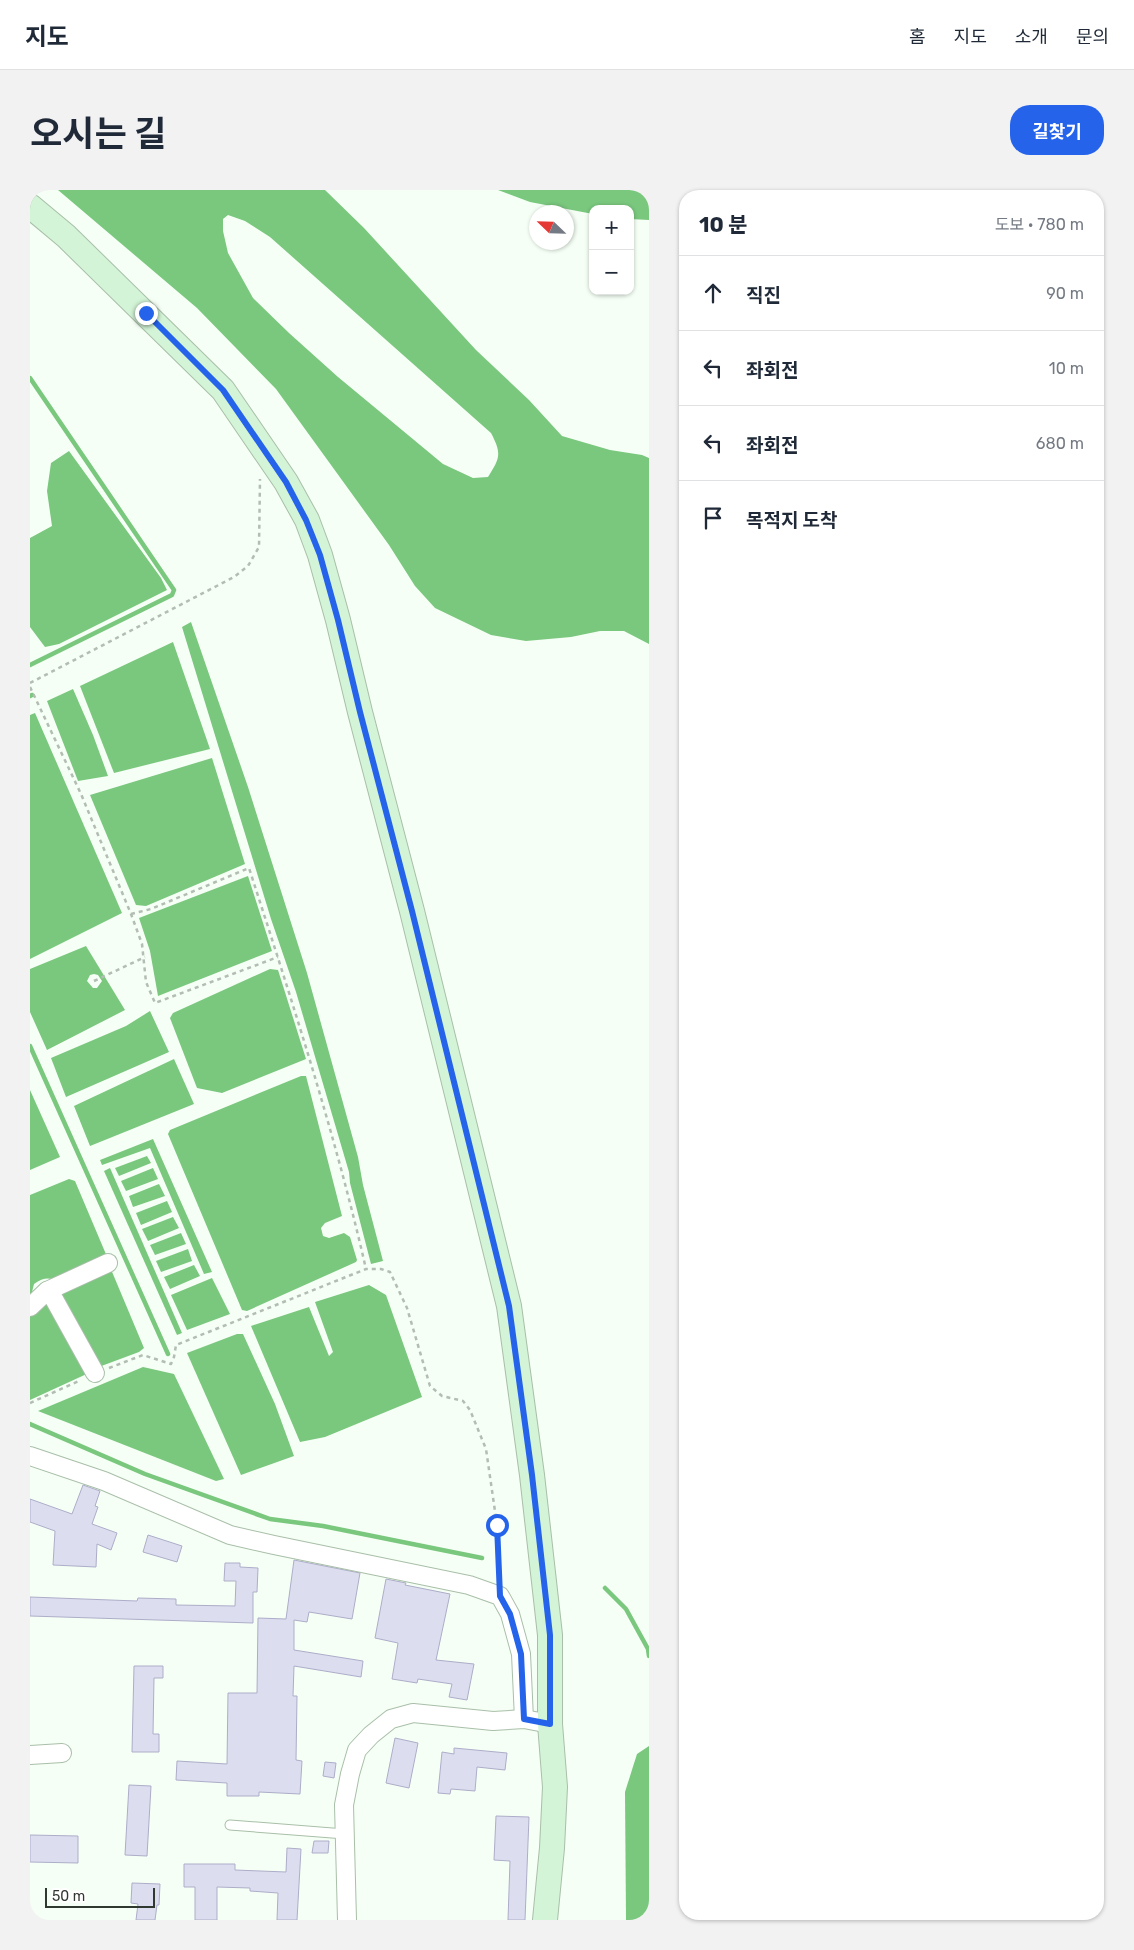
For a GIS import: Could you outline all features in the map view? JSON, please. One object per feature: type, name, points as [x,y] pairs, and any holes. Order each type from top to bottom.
[{"type":"main road","points":[[30,206],[66,236],[223,390],[286,482],[306,520],[320,555],[412,911],[509,1306],[532,1475],[550,1635],[550,1724],[555,1787],[552,1848],[545,1920]]},
{"type":"street","points":[[30,1307],[47,1291],[108,1263]]},
{"type":"street","points":[[47,1291],[54,1299],[95,1373]]},
{"type":"street","points":[[30,1456],[104,1482],[230,1535],[469,1585],[500,1596],[510,1614],[521,1654],[524,1719]]},
{"type":"street","points":[[347,1920],[344,1805],[350,1774],[358,1750],[371,1735],[391,1719],[413,1714],[493,1721],[524,1719],[550,1724]]},
{"type":"street","points":[[30,1755],[62,1753]]},
{"type":"lane","points":[[230,1825],[345,1834]]},
{"type":"path","points":[[260,472],[259,547],[248,566],[234,577],[30,685],[81,794],[131,914],[142,944],[146,982],[155,1003],[278,956]]},
{"type":"path","points":[[131,914],[151,909],[249,868],[312,1064],[353,1210],[366,1269]]},
{"type":"path","points":[[94,981],[144,957]]},
{"type":"path","points":[[30,1403],[95,1373],[143,1355],[170,1364],[174,1357],[176,1345],[366,1269],[381,1269],[390,1272],[407,1308],[430,1386],[442,1396],[463,1401],[470,1410],[486,1449],[497,1525],[500,1596]]},
{"type":"shaded area","points":[[58,190],[325,190],[364,228],[476,350],[529,400],[562,436],[610,450],[642,455],[649,458],[649,644],[624,631],[600,631],[571,637],[526,641],[491,635],[435,608],[415,586],[389,545],[276,389],[197,308]],"holes":[[[228,215],[245,221],[270,237],[491,433],[497,446],[498,456],[488,477],[473,478],[443,464],[338,377],[253,298],[228,253],[223,231],[223,219]]]},
{"type":"shaded area","points":[[498,190],[649,190],[649,220],[634,219],[634,205],[589,205],[589,213],[574,210],[574,205],[546,205],[530,202]]},
{"type":"shaded area","points":[[69,451],[161,578],[167,590],[59,644],[45,647],[30,627],[30,538],[52,526],[47,491],[51,463]]},
{"type":"shaded area","points":[[191,622],[248,787],[307,973],[358,1157],[363,1185],[383,1261],[371,1264],[350,1183],[349,1172],[296,992],[271,919],[182,627]]},
{"type":"shaded area","points":[[173,642],[210,749],[114,773],[80,686]]},
{"type":"shaded area","points":[[73,689],[108,776],[78,781],[47,701]]},
{"type":"shaded area","points":[[35,713],[122,913],[30,959],[30,715]]},
{"type":"shaded area","points":[[212,758],[245,864],[146,906],[136,905],[90,795]]},
{"type":"shaded area","points":[[248,876],[272,951],[158,996],[150,951],[139,918]]},
{"type":"shaded area","points":[[86,946],[125,1010],[47,1050],[30,1012],[30,969]],"holes":[[[90,975],[98,975],[102,981],[97,988],[93,988],[87,981]]]},
{"type":"shaded area","points":[[270,969],[278,970],[306,1059],[222,1093],[197,1088],[170,1018],[173,1013]]},
{"type":"shaded area","points":[[150,1011],[169,1052],[66,1097],[51,1058],[126,1026]]},
{"type":"shaded area","points":[[174,1059],[194,1104],[90,1146],[74,1106]]},
{"type":"shaded area","points":[[301,1076],[306,1076],[342,1216],[325,1223],[321,1228],[323,1236],[329,1238],[344,1233],[350,1237],[357,1260],[247,1311],[242,1310],[168,1134],[170,1130]]},
{"type":"shaded area","points":[[30,1090],[60,1157],[30,1170]]},
{"type":"shaded area","points":[[153,1139],[212,1272],[204,1274],[150,1148],[102,1165],[100,1160]]},
{"type":"shaded area","points":[[147,1156],[151,1163],[119,1176],[115,1168]]},
{"type":"shaded area","points":[[110,1168],[182,1333],[177,1335],[104,1171]]},
{"type":"shaded area","points":[[153,1168],[158,1179],[126,1191],[121,1181]]},
{"type":"shaded area","points":[[69,1179],[75,1181],[108,1259],[58,1281],[43,1279],[37,1282],[34,1284],[33,1298],[30,1301],[30,1195]]},
{"type":"shaded area","points":[[159,1184],[165,1196],[133,1207],[129,1196]]},
{"type":"shaded area","points":[[167,1201],[172,1212],[141,1225],[136,1213]]},
{"type":"shaded area","points":[[173,1217],[179,1228],[148,1241],[142,1229]]},
{"type":"shaded area","points":[[181,1233],[186,1244],[155,1255],[150,1245]]},
{"type":"shaded area","points":[[188,1249],[192,1261],[161,1272],[156,1261]]},
{"type":"shaded area","points":[[194,1265],[200,1276],[170,1289],[164,1277]]},
{"type":"shaded area","points":[[110,1267],[144,1348],[139,1352],[96,1368],[58,1299],[63,1289]]},
{"type":"shaded area","points":[[212,1278],[230,1314],[187,1330],[171,1295]]},
{"type":"shaded area","points":[[369,1285],[386,1295],[422,1397],[325,1437],[300,1442],[251,1326],[309,1307],[329,1356],[333,1352],[315,1302]]},
{"type":"shaded area","points":[[53,1303],[91,1372],[30,1400],[30,1314],[41,1304]]},
{"type":"shaded area","points":[[237,1334],[243,1334],[275,1404],[294,1456],[241,1475],[187,1353]]},
{"type":"shaded area","points":[[143,1367],[174,1374],[224,1479],[216,1481],[38,1411]]},
{"type":"shaded area","points":[[649,1746],[649,1920],[626,1920],[625,1792],[637,1754]]},
{"type":"building","points":[[83,1485],[100,1491],[95,1506],[98,1507],[92,1524],[117,1533],[111,1550],[97,1544],[96,1567],[53,1565],[55,1531],[30,1522],[30,1499],[72,1514]]},
{"type":"building","points":[[148,1535],[182,1546],[177,1562],[143,1552]]},
{"type":"building","points":[[294,1560],[360,1573],[352,1619],[309,1612],[307,1622],[294,1620],[294,1650],[363,1661],[361,1677],[294,1666],[293,1696],[297,1696],[296,1760],[302,1761],[300,1794],[259,1792],[259,1796],[227,1796],[227,1783],[176,1780],[177,1761],[227,1764],[228,1693],[257,1693],[258,1618],[286,1619]]},
{"type":"building","points":[[225,1563],[240,1563],[240,1567],[258,1568],[257,1592],[253,1592],[253,1623],[30,1616],[30,1597],[137,1601],[138,1598],[176,1599],[176,1605],[235,1606],[236,1581],[224,1581]]},
{"type":"building","points":[[386,1579],[406,1583],[405,1585],[450,1594],[436,1660],[474,1664],[467,1700],[449,1697],[452,1684],[418,1679],[417,1683],[392,1679],[398,1643],[375,1638]]},
{"type":"building","points":[[134,1666],[163,1666],[163,1678],[154,1678],[153,1734],[159,1734],[159,1752],[132,1752]]},
{"type":"building","points":[[395,1738],[418,1743],[409,1788],[386,1783]]},
{"type":"building","points":[[454,1748],[507,1753],[505,1770],[477,1767],[475,1791],[451,1789],[450,1794],[438,1793],[442,1752],[454,1754]]},
{"type":"building","points":[[325,1762],[336,1763],[334,1778],[323,1776]]},
{"type":"building","points":[[129,1785],[151,1786],[147,1856],[125,1855]]},
{"type":"building","points":[[496,1816],[529,1817],[525,1920],[508,1920],[510,1861],[494,1860]]},
{"type":"building","points":[[30,1835],[78,1836],[78,1863],[30,1862]]},
{"type":"building","points":[[314,1841],[329,1841],[328,1853],[312,1853]]},
{"type":"building","points":[[287,1848],[301,1849],[297,1920],[277,1920],[278,1893],[250,1891],[250,1888],[217,1887],[217,1920],[195,1920],[195,1887],[184,1887],[184,1864],[235,1864],[235,1870],[286,1872]]},
{"type":"building","points":[[132,1883],[160,1884],[159,1905],[157,1905],[155,1920],[136,1920],[138,1904],[131,1903]]},
{"type":"waterway","points":[[30,378],[174,590],[172,595],[30,665]]},
{"type":"waterway","points":[[30,1046],[168,1354]]},
{"type":"waterway","points":[[30,1424],[145,1474],[270,1519],[323,1526],[482,1558]]},
{"type":"waterway","points":[[605,1588],[626,1609],[648,1649],[649,1656]]},
{"type":"route","points":[[146,313],[223,390],[286,482],[306,520],[320,555],[412,911],[509,1306],[532,1475],[550,1635],[550,1724],[524,1719],[521,1654],[510,1614],[500,1596],[497,1525]]}]
